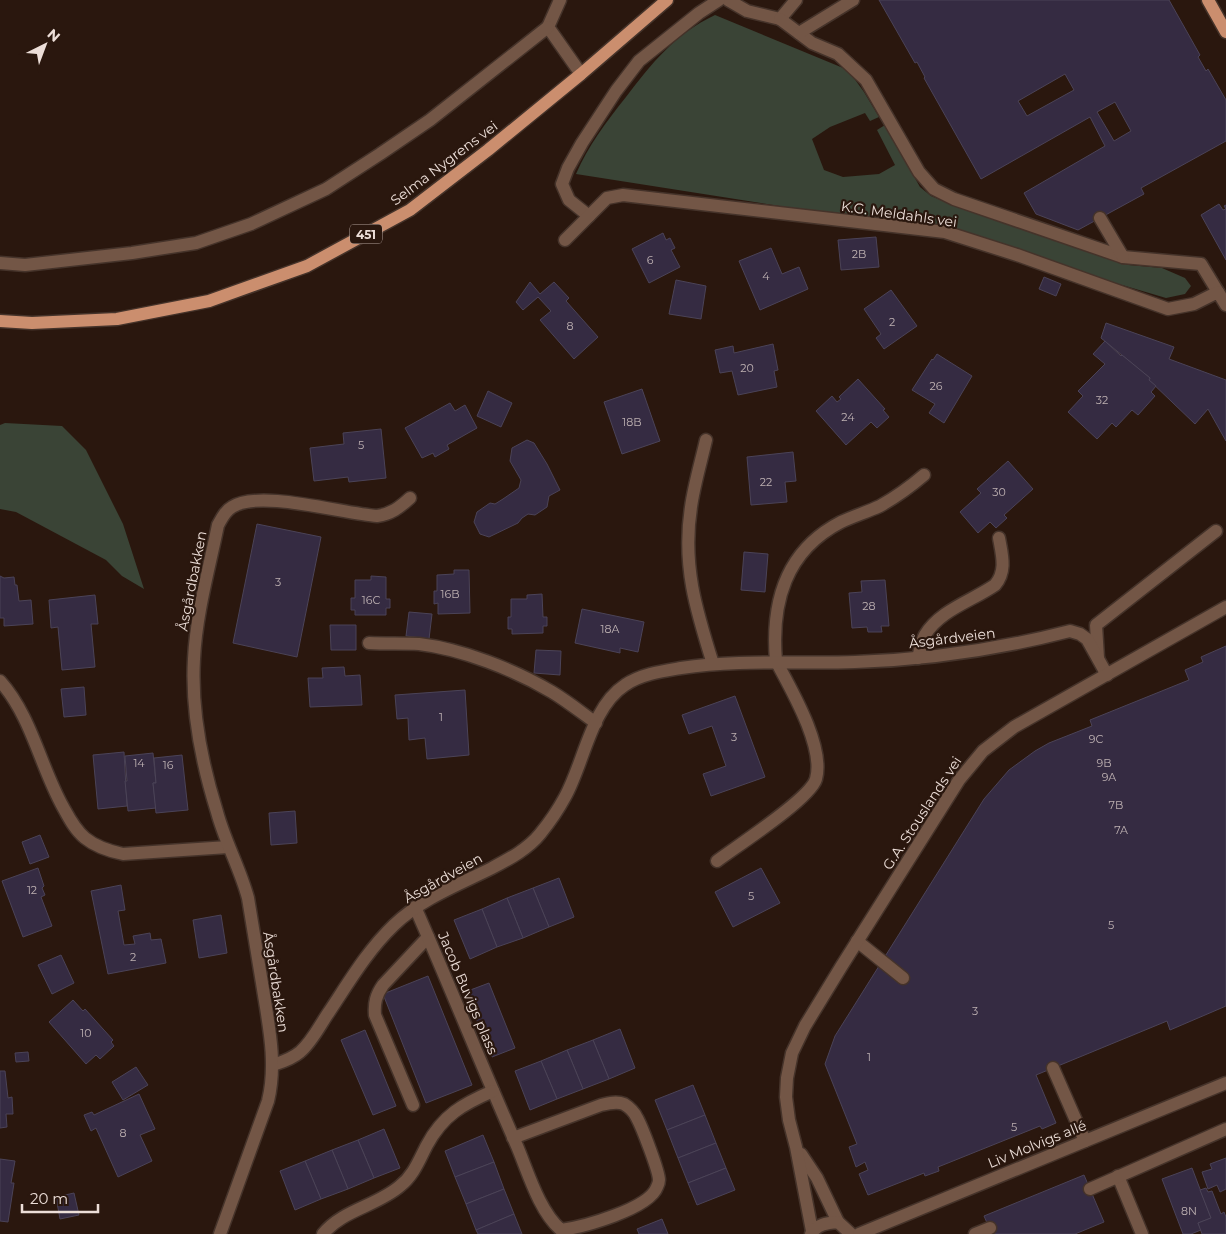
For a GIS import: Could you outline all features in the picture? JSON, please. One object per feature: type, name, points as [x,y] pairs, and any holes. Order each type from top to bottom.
[{"type":"main road","name":"Selma Nygrens vei","points":[[0,321],[32,323],[117,319],[209,301],[308,266],[410,210],[488,150],[667,0]]},
{"type":"main road","points":[[1208,0],[1226,32]]},
{"type":"street","points":[[0,263],[24,265],[132,253],[196,243],[251,224],[326,189],[430,120],[548,27],[560,0]]},
{"type":"street","points":[[589,216],[569,200],[562,184],[568,168],[582,143],[616,91],[639,61],[699,13],[720,0]]},
{"type":"street","points":[[728,0],[747,11],[780,19],[812,43],[838,54],[866,80],[919,172],[934,189],[954,199],[1123,257],[1201,264],[1226,305]]},
{"type":"street","points":[[780,19],[796,0]]},
{"type":"street","points":[[799,33],[853,0]]},
{"type":"street","points":[[548,27],[581,74]]},
{"type":"street","name":"K.G. Meldahls vei","points":[[564,240],[607,198],[622,195],[944,232],[1017,255],[1168,309],[1194,304],[1218,292]]},
{"type":"street","points":[[1100,218],[1123,257]]},
{"type":"street","points":[[706,440],[691,506],[688,560],[696,613],[713,664]]},
{"type":"street","points":[[717,861],[800,800],[816,778],[814,746],[805,718],[776,661],[775,642],[779,596],[785,578],[807,546],[818,537],[841,522],[897,496],[924,475]]},
{"type":"street","name":"Åsgårdbakken","points":[[273,1065],[248,898],[243,879],[228,847],[216,811],[200,740],[193,686],[194,658],[200,618],[218,525],[224,514],[232,507],[243,502],[256,501],[314,506],[365,516],[377,516],[399,509],[410,498]]},
{"type":"street","points":[[1098,658],[1096,625],[1216,532]]},
{"type":"street","points":[[918,658],[924,637],[932,625],[1000,580],[1003,566],[999,538]]},
{"type":"street","name":"G.A. Stouslands vei","points":[[812,1232],[786,1097],[787,1078],[792,1054],[805,1026],[959,780],[983,750],[1014,727],[1226,607]]},
{"type":"street","name":"Åsgårdveien","points":[[273,1065],[301,1052],[373,946],[415,907],[514,856],[539,836],[566,797],[596,723],[605,707],[615,693],[634,680],[671,670],[713,664],[776,661],[854,662],[918,658],[1002,647],[1070,631],[1080,634],[1087,639],[1108,675]]},
{"type":"street","points":[[369,644],[419,644],[445,648],[483,661],[517,674],[552,692],[596,723]]},
{"type":"street","points":[[0,682],[18,705],[61,804],[78,832],[85,839],[107,850],[123,854],[228,847]]},
{"type":"street","name":"Jacob Buvigs plass","points":[[415,907],[513,1138],[545,1211],[552,1222],[561,1230],[597,1222],[648,1200],[657,1188],[659,1180],[657,1170],[638,1118],[625,1104],[614,1102],[601,1104],[513,1138]]},
{"type":"street","points":[[413,1105],[375,1015],[374,1004],[382,985],[428,937]]},
{"type":"street","points":[[857,941],[904,978]]},
{"type":"street","points":[[220,1234],[268,1101],[272,1085],[273,1065]]},
{"type":"street","points":[[1053,1068],[1085,1141]]},
{"type":"street","name":"Liv Molvigs allé","points":[[858,1234],[1226,1082]]},
{"type":"street","points":[[323,1234],[334,1222],[383,1198],[400,1186],[417,1167],[433,1135],[442,1122],[451,1113],[468,1102],[493,1090]]},
{"type":"street","points":[[1090,1188],[1226,1129]]},
{"type":"street","name":"G.A. Stouslands vei","points":[[796,1147],[817,1178],[838,1222]]},
{"type":"street","points":[[1118,1176],[1142,1234]]},
{"type":"street","points":[[812,1232],[823,1223],[838,1222],[851,1234]]},
{"type":"street","points":[[975,1234],[990,1228]]},
{"type":"green space","points":[[715,15],[848,70],[864,92],[879,117],[870,121],[865,113],[830,127],[812,139],[824,170],[843,177],[879,174],[895,165],[877,130],[885,125],[920,187],[931,196],[1129,265],[1162,268],[1185,278],[1191,286],[1185,294],[1166,298],[1095,277],[976,237],[576,174],[586,154],[605,125],[655,61],[676,40]]},
{"type":"green space","points":[[5,423],[62,426],[86,450],[123,524],[144,589],[122,576],[106,560],[16,512],[0,509],[0,425]]},
{"type":"building","points":[[879,0],[1169,0],[1200,55],[1198,57],[1206,71],[1208,69],[1226,100],[1226,141],[1141,188],[1144,194],[1078,230],[1036,214],[1024,193],[1105,146],[1090,117],[981,179],[924,78],[917,62],[915,63]],"holes":[[[1065,74],[1074,90],[1027,116],[1018,101]],[[1115,102],[1131,131],[1114,141],[1097,112]]]},
{"type":"building","points":[[1219,204],[1223,210],[1226,209],[1226,260],[1201,215]]},
{"type":"building","points":[[663,233],[666,240],[670,238],[675,248],[671,250],[680,267],[649,283],[632,249]]},
{"type":"building","points":[[876,237],[879,267],[841,270],[838,240]]},
{"type":"building","points":[[771,248],[782,274],[799,267],[808,289],[760,310],[739,261]]},
{"type":"building","points":[[1044,277],[1061,284],[1056,296],[1039,289]]},
{"type":"building","points":[[676,280],[706,286],[701,319],[669,314]]},
{"type":"building","points":[[530,282],[540,294],[554,282],[569,298],[566,301],[598,337],[574,359],[540,320],[551,311],[538,297],[523,310],[516,302]]},
{"type":"building","points":[[891,290],[917,326],[884,349],[876,338],[881,334],[864,309]]},
{"type":"building","points":[[1106,323],[1174,347],[1169,359],[1226,380],[1226,441],[1208,409],[1195,424],[1149,380],[1150,378],[1101,338]]},
{"type":"building","points":[[1105,341],[1150,378],[1149,380],[1156,386],[1151,392],[1155,396],[1138,415],[1132,410],[1116,427],[1112,423],[1097,439],[1068,412],[1083,396],[1078,391],[1105,364],[1093,354]]},
{"type":"building","points":[[773,344],[778,370],[774,371],[777,387],[738,395],[732,371],[720,373],[715,350],[733,346],[734,353]]},
{"type":"building","points":[[937,354],[972,376],[944,423],[929,413],[935,404],[912,390]]},
{"type":"building","points":[[858,379],[885,409],[883,410],[889,417],[877,428],[871,422],[846,445],[816,411],[832,396],[837,402],[841,399],[839,397]]},
{"type":"building","points":[[642,389],[660,441],[622,454],[604,402]]},
{"type":"building","points":[[488,391],[512,403],[501,427],[477,416]]},
{"type":"building","points":[[450,403],[455,411],[465,405],[477,428],[447,445],[449,449],[435,457],[433,453],[422,458],[405,428]]},
{"type":"building","points":[[381,429],[386,478],[349,482],[348,477],[314,481],[310,448],[344,444],[343,433]]},
{"type":"building","points":[[527,440],[534,443],[560,490],[549,496],[547,507],[535,515],[528,514],[518,523],[489,537],[480,534],[474,522],[477,512],[490,503],[495,504],[519,488],[521,480],[510,461],[512,448]]},
{"type":"building","points":[[793,452],[796,481],[785,482],[787,502],[751,505],[747,457]]},
{"type":"building","points":[[1008,461],[1033,489],[1004,515],[1007,518],[996,528],[990,522],[978,533],[960,512],[981,493],[977,489]]},
{"type":"building","points":[[257,524],[321,537],[297,657],[233,643]]},
{"type":"building","points":[[744,552],[768,554],[765,592],[741,590]]},
{"type":"building","points":[[454,570],[469,570],[470,613],[438,614],[438,603],[434,604],[434,591],[437,591],[437,575],[454,574]]},
{"type":"building","points":[[0,576],[4,578],[14,577],[19,601],[31,600],[33,624],[4,626],[4,618],[0,618]]},
{"type":"building","points":[[371,576],[386,577],[386,599],[390,599],[390,608],[386,608],[386,615],[355,615],[355,610],[351,610],[351,598],[355,598],[355,580],[371,580]]},
{"type":"building","points":[[885,580],[889,626],[881,626],[882,632],[868,632],[867,627],[852,628],[849,593],[862,592],[861,581]]},
{"type":"building","points":[[542,594],[543,617],[547,617],[547,626],[543,626],[543,633],[512,634],[512,629],[508,629],[508,617],[511,617],[511,599],[527,599],[527,595]]},
{"type":"building","points":[[95,595],[98,624],[91,624],[95,667],[62,670],[58,627],[51,628],[49,600]]},
{"type":"building","points":[[582,609],[644,622],[638,652],[620,648],[620,653],[575,643]]},
{"type":"building","points":[[409,612],[432,614],[429,639],[406,636]]},
{"type":"building","points":[[330,625],[356,625],[356,650],[331,650]]},
{"type":"building","points":[[1226,646],[1226,1006],[1170,1030],[1167,1021],[1036,1075],[1056,1123],[1042,1129],[1040,1126],[938,1167],[939,1171],[925,1176],[924,1173],[868,1195],[859,1174],[868,1170],[865,1162],[856,1167],[849,1147],[857,1144],[825,1064],[835,1036],[984,799],[1009,770],[1035,751],[1049,743],[1092,726],[1090,720],[1189,680],[1185,670],[1203,662],[1201,657]]},
{"type":"building","points":[[536,650],[561,651],[560,675],[534,673]]},
{"type":"building","points":[[344,667],[345,676],[360,675],[362,705],[310,707],[308,678],[323,678],[322,668]]},
{"type":"building","points":[[84,687],[86,715],[64,717],[61,689]]},
{"type":"building","points":[[465,690],[469,755],[427,759],[425,738],[409,740],[408,718],[397,719],[395,695]]},
{"type":"building","points":[[735,696],[765,777],[711,796],[703,774],[726,766],[712,726],[689,734],[682,715]]},
{"type":"building","points":[[124,752],[127,806],[98,809],[93,755]]},
{"type":"building","points":[[153,753],[156,783],[153,783],[156,808],[128,811],[125,756]]},
{"type":"building","points":[[182,755],[188,810],[156,813],[153,783],[156,783],[154,758]]},
{"type":"building","points":[[295,811],[297,843],[271,845],[269,813]]},
{"type":"building","points":[[40,835],[49,857],[30,864],[22,842]]},
{"type":"building","points":[[38,868],[45,895],[41,897],[52,926],[23,937],[2,881]]},
{"type":"building","points":[[761,868],[780,903],[733,927],[715,892]]},
{"type":"building","points":[[559,878],[574,917],[549,927],[533,888]]},
{"type":"building","points":[[121,885],[125,910],[118,911],[124,945],[135,944],[133,936],[150,933],[151,940],[161,939],[166,963],[108,974],[91,891]]},
{"type":"building","points":[[533,888],[549,927],[523,938],[507,898]]},
{"type":"building","points":[[507,898],[523,938],[497,947],[482,909]]},
{"type":"building","points":[[482,909],[497,947],[470,959],[454,920]]},
{"type":"building","points":[[221,915],[227,953],[199,958],[193,920]]},
{"type":"building","points":[[61,955],[74,983],[52,994],[38,965]]},
{"type":"building","points":[[428,976],[472,1085],[426,1103],[383,994]]},
{"type":"building","points":[[489,983],[515,1048],[492,1057],[465,992]]},
{"type":"building","points":[[73,1000],[83,1011],[85,1009],[113,1040],[111,1042],[114,1046],[100,1059],[96,1055],[86,1064],[49,1022]]},
{"type":"building","points":[[620,1029],[635,1068],[609,1079],[593,1040]]},
{"type":"building","points":[[365,1030],[396,1106],[373,1115],[341,1040]]},
{"type":"building","points":[[593,1040],[609,1079],[583,1089],[567,1050]]},
{"type":"building","points":[[567,1050],[583,1089],[557,1099],[541,1061]]},
{"type":"building","points":[[28,1052],[29,1061],[16,1062],[15,1053]]},
{"type":"building","points":[[541,1061],[557,1099],[530,1110],[515,1071]]},
{"type":"building","points":[[136,1067],[148,1085],[123,1100],[112,1082]]},
{"type":"building","points":[[0,1071],[5,1071],[8,1098],[12,1097],[13,1114],[6,1114],[7,1127],[0,1128]]},
{"type":"building","points":[[693,1085],[705,1115],[667,1130],[655,1100]]},
{"type":"building","points":[[139,1094],[155,1129],[140,1135],[152,1161],[118,1177],[96,1128],[91,1131],[84,1115],[92,1112],[94,1115]]},
{"type":"building","points":[[705,1115],[716,1143],[678,1158],[667,1130]]},
{"type":"building","points":[[384,1129],[400,1168],[374,1178],[358,1140]]},
{"type":"building","points":[[483,1135],[494,1162],[455,1177],[445,1151]]},
{"type":"building","points":[[358,1140],[374,1178],[348,1189],[332,1150]]},
{"type":"building","points":[[716,1143],[726,1168],[688,1183],[678,1158]]},
{"type":"building","points":[[332,1150],[348,1189],[321,1199],[305,1161]]},
{"type":"building","points":[[1226,1158],[1226,1189],[1220,1192],[1217,1185],[1208,1189],[1202,1172],[1212,1169],[1210,1164]]},
{"type":"building","points":[[0,1159],[15,1161],[11,1183],[14,1183],[8,1222],[0,1221]]},
{"type":"building","points":[[305,1161],[321,1199],[295,1210],[280,1171]]},
{"type":"building","points":[[494,1162],[504,1189],[466,1204],[455,1177]]},
{"type":"building","points":[[726,1168],[735,1190],[697,1205],[688,1183]]},
{"type":"building","points":[[1192,1168],[1211,1218],[1198,1223],[1201,1230],[1191,1234],[1183,1234],[1162,1179]]},
{"type":"building","points":[[1084,1175],[1104,1222],[1075,1234],[992,1234],[984,1216]]},
{"type":"building","points":[[1206,1188],[1208,1192],[1212,1191],[1221,1214],[1224,1212],[1226,1217],[1226,1234],[1202,1234],[1198,1223],[1211,1218],[1200,1190]]},
{"type":"building","points":[[504,1189],[514,1214],[476,1230],[466,1204]]},
{"type":"building","points":[[74,1193],[79,1215],[60,1219],[56,1197]]},
{"type":"building","points":[[514,1214],[522,1234],[478,1234],[476,1230]]},
{"type":"building","points":[[662,1219],[668,1234],[639,1234],[637,1229]]}]
